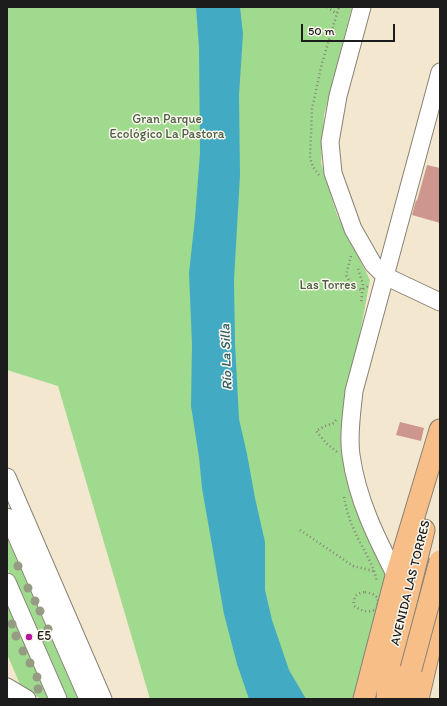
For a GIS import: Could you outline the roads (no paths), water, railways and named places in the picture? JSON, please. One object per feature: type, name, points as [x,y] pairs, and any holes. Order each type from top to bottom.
[{"type":"main road","points":[[364,699],[394,582],[440,430]]},
{"type":"main road","name":"AVENIDA LAS TORRES","points":[[387,699],[390,673],[398,636],[440,468]]},
{"type":"main road","points":[[401,699],[411,669],[440,561]]},
{"type":"main road","points":[[418,699],[440,610]]},
{"type":"main road","points":[[398,636],[402,645],[413,654],[421,655],[429,652]]},
{"type":"street","points":[[362,7],[338,96],[330,142],[333,173],[353,229],[373,264],[385,276],[440,302]]},
{"type":"street","points":[[394,582],[359,494],[351,454],[351,421],[354,390],[440,72]]},
{"type":"street","points":[[8,483],[103,699]]},
{"type":"street","points":[[7,516],[88,699]]},
{"type":"street","points":[[7,582],[58,699]]},
{"type":"street","points":[[7,687],[27,699]]},
{"type":"water","name":"Río La Silla","points":[[196,7],[240,7],[243,34],[239,95],[240,175],[234,280],[235,343],[239,419],[265,542],[265,590],[272,620],[289,670],[306,699],[249,699],[237,664],[224,614],[202,488],[191,406],[192,345],[189,273],[200,153],[199,48]]},
{"type":"place","name":"E5","points":[[29,637]]},
{"type":"park label","name":"Gran Parque Ecológico La Pastora","points":[[167,128]]},
{"type":"park label","name":"Las Torres","points":[[328,286]]}]
